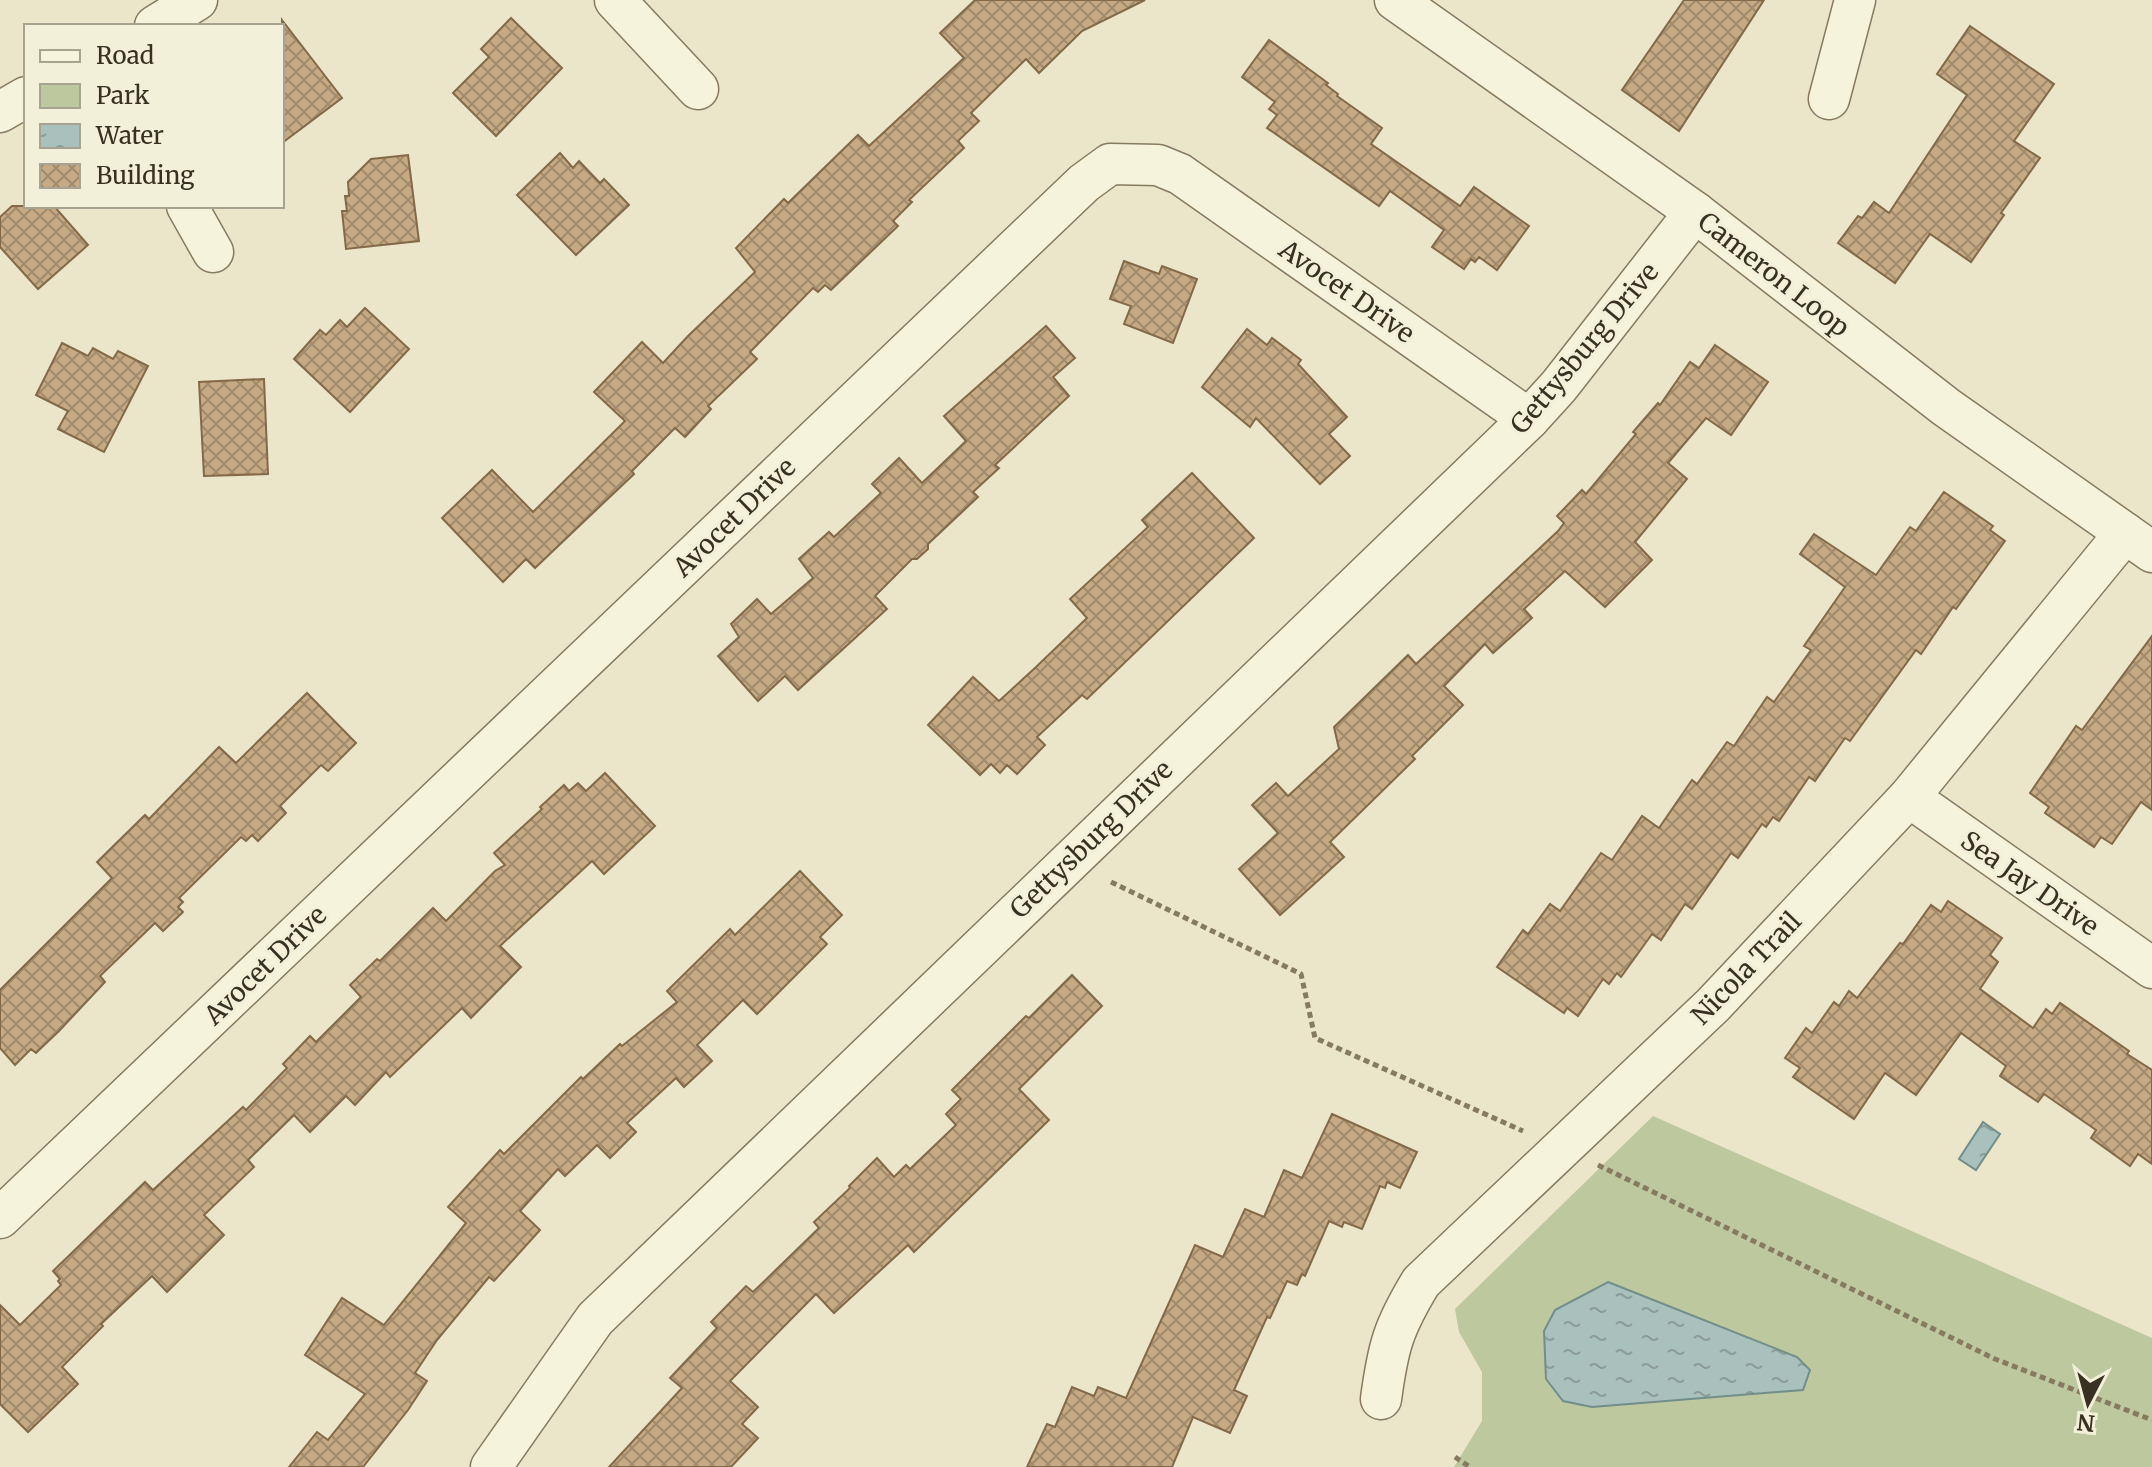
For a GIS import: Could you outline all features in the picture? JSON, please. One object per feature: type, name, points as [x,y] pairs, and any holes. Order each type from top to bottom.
[{"type":"street","points":[[158,24],[197,0]]},
{"type":"street","points":[[615,0],[698,89]]},
{"type":"street","name":"Cameron Loop","points":[[1395,0],[1695,212],[1946,407],[2138,542]]},
{"type":"street","points":[[1829,99],[1855,0]]},
{"type":"street","points":[[0,112],[24,98]]},
{"type":"street","name":"Avocet Drive","points":[[0,1218],[1060,205],[1110,164],[1158,165],[1180,174],[1529,419]]},
{"type":"street","points":[[188,208],[213,252]]},
{"type":"street","name":"Gettysburg Drive","points":[[491,1467],[595,1319],[1529,419],[1559,386],[1695,212]]},
{"type":"street","name":"Nicola Trail","points":[[1381,1399],[1391,1340],[1398,1319],[1421,1282],[1713,1005],[1909,797],[2138,542]]},
{"type":"street","name":"Sea Jay Drive","points":[[1909,797],[2152,968]]},
{"type":"path","points":[[1111,882],[1301,974],[1315,1038],[1523,1131]]},
{"type":"path","points":[[1593,1163],[1995,1359],[2152,1420]]},
{"type":"path","points":[[1455,1457],[1470,1467]]},
{"type":"green space","points":[[1653,1116],[2152,1338],[2152,1467],[1454,1467],[1482,1421],[1482,1372],[1459,1332],[1455,1309]]},
{"type":"water","points":[[1983,1122],[2000,1134],[1976,1170],[1959,1159]]},
{"type":"water","points":[[1608,1282],[1797,1357],[1810,1370],[1803,1390],[1592,1407],[1563,1401],[1546,1379],[1544,1331],[1555,1310]]},
{"type":"building","points":[[975,0],[1145,0],[1082,31],[1039,73],[1026,59],[971,113],[979,121],[958,141],[964,148],[909,200],[912,202],[893,221],[898,226],[831,290],[825,285],[818,292],[813,288],[750,352],[757,359],[708,406],[711,409],[685,437],[675,428],[632,471],[634,474],[535,568],[526,559],[503,582],[442,518],[492,470],[533,512],[625,421],[594,392],[642,342],[663,363],[755,272],[736,248],[784,199],[788,203],[858,135],[869,146],[964,58],[940,33]]},
{"type":"building","points":[[1684,0],[1764,0],[1679,131],[1622,90]]},
{"type":"building","points":[[511,18],[562,68],[496,136],[453,93],[489,57],[481,49]]},
{"type":"building","points":[[282,20],[342,98],[284,142],[284,24]]},
{"type":"building","points":[[1970,26],[2054,84],[2014,141],[2040,158],[1971,262],[1930,234],[1895,283],[1838,243],[1858,216],[1862,218],[1874,202],[1889,213],[1967,95],[1937,74]]},
{"type":"building","points":[[1269,40],[1328,83],[1326,85],[1337,96],[1382,128],[1371,144],[1460,206],[1474,187],[1529,226],[1497,270],[1479,257],[1475,262],[1471,259],[1464,269],[1432,247],[1444,230],[1390,191],[1379,206],[1267,128],[1277,115],[1269,109],[1275,102],[1242,77]]},
{"type":"building","points":[[560,153],[573,168],[579,161],[600,183],[604,179],[629,205],[576,255],[517,195]]},
{"type":"building","points":[[408,155],[419,241],[346,249],[342,211],[347,211],[345,196],[349,196],[348,182],[371,159]]},
{"type":"building","points":[[12,206],[56,208],[88,245],[38,289],[0,247],[0,217]]},
{"type":"building","points":[[1124,261],[1159,274],[1162,266],[1197,279],[1173,343],[1124,324],[1131,306],[1110,299]]},
{"type":"building","points":[[365,308],[409,349],[350,412],[294,359],[320,330],[326,335],[340,320],[347,327]]},
{"type":"building","points":[[1046,326],[1075,358],[1053,377],[1069,396],[995,465],[999,468],[973,492],[978,497],[928,544],[928,549],[917,559],[912,559],[875,596],[887,609],[798,690],[785,676],[758,701],[718,656],[739,637],[731,624],[757,599],[771,614],[813,578],[799,559],[829,532],[834,537],[881,493],[872,484],[899,458],[922,483],[966,441],[944,416]]},
{"type":"building","points":[[1247,329],[1267,345],[1272,338],[1301,360],[1298,364],[1347,417],[1329,434],[1350,456],[1320,484],[1256,418],[1250,427],[1202,387]]},
{"type":"building","points":[[62,343],[88,356],[93,348],[113,359],[118,351],[148,366],[104,452],[58,429],[68,411],[36,395]]},
{"type":"building","points":[[1715,345],[1768,382],[1731,435],[1706,418],[1668,463],[1687,479],[1635,542],[1652,560],[1605,607],[1565,571],[1524,609],[1532,618],[1493,653],[1485,644],[1444,686],[1463,705],[1412,756],[1415,759],[1330,842],[1344,857],[1280,915],[1239,869],[1278,833],[1252,805],[1276,783],[1288,796],[1339,749],[1334,727],[1408,655],[1416,664],[1558,531],[1564,523],[1557,516],[1582,490],[1586,494],[1636,434],[1633,432],[1658,403],[1660,405],[1690,362],[1699,368]]},
{"type":"building","points":[[264,379],[268,474],[204,476],[199,382]]},
{"type":"building","points":[[1192,473],[1254,538],[1087,699],[1082,695],[1037,737],[1045,745],[1017,774],[1007,765],[1000,773],[991,764],[980,775],[928,725],[973,677],[999,701],[1036,667],[1087,618],[1070,599],[1148,527],[1142,520]]},
{"type":"building","points":[[1944,492],[1993,526],[1990,530],[2005,541],[1921,654],[1916,650],[1850,741],[1845,738],[1815,781],[1809,777],[1779,821],[1773,817],[1766,827],[1762,824],[1738,858],[1731,853],[1692,909],[1685,904],[1661,940],[1652,934],[1621,977],[1617,973],[1609,984],[1603,979],[1578,1016],[1567,1008],[1564,1013],[1497,967],[1523,930],[1528,934],[1550,904],[1560,911],[1601,853],[1612,860],[1642,816],[1659,828],[1692,780],[1697,784],[1727,742],[1734,746],[1767,697],[1774,702],[1811,650],[1804,646],[1845,587],[1800,554],[1814,534],[1876,575],[1910,527],[1916,531]]},
{"type":"building","points":[[2152,636],[2152,810],[2141,802],[2112,844],[2101,837],[2094,847],[2045,813],[2049,807],[2030,793],[2076,726],[2082,730]]},
{"type":"building","points":[[307,693],[356,743],[328,771],[321,765],[280,806],[286,813],[258,841],[252,835],[246,841],[241,837],[179,898],[183,902],[178,907],[183,912],[163,931],[155,923],[100,976],[105,982],[59,1031],[36,1053],[31,1049],[15,1065],[0,1048],[0,990],[112,878],[97,862],[145,815],[149,819],[219,747],[236,763]]},
{"type":"building","points":[[605,773],[655,826],[604,874],[592,861],[500,946],[521,967],[471,1018],[462,1008],[390,1077],[386,1072],[355,1105],[346,1096],[310,1132],[294,1115],[248,1160],[254,1167],[204,1215],[224,1235],[167,1292],[152,1276],[101,1324],[103,1326],[62,1367],[78,1384],[28,1432],[0,1404],[0,1305],[20,1325],[61,1285],[53,1271],[145,1182],[153,1190],[243,1107],[246,1110],[287,1068],[283,1064],[310,1036],[316,1042],[361,997],[350,985],[377,959],[380,961],[433,908],[446,921],[495,871],[505,865],[494,853],[564,785],[569,791],[578,783],[586,791]]},
{"type":"building","points":[[800,871],[842,915],[820,937],[827,944],[757,1014],[743,1000],[697,1045],[712,1061],[684,1087],[676,1078],[627,1123],[636,1132],[610,1158],[597,1145],[565,1176],[558,1169],[520,1211],[540,1230],[494,1281],[489,1277],[437,1340],[415,1373],[427,1381],[363,1467],[289,1467],[317,1432],[328,1440],[365,1394],[305,1355],[342,1298],[384,1325],[466,1223],[448,1207],[500,1150],[504,1154],[581,1077],[583,1079],[620,1044],[622,1046],[677,1002],[667,991],[730,929],[735,935]]},
{"type":"building","points":[[1948,901],[2002,938],[1990,955],[1998,962],[1980,989],[2033,1028],[2046,1009],[2052,1014],[2060,1003],[2152,1070],[2152,1164],[2138,1154],[2130,1166],[2091,1138],[2096,1130],[2044,1094],[2038,1102],[2000,1076],[2006,1066],[1961,1033],[1916,1095],[1885,1073],[1854,1119],[1793,1077],[1800,1068],[1785,1058],[1806,1028],[1812,1033],[1834,1002],[1839,1006],[1849,991],[1857,998],[1931,905],[1941,912]]},
{"type":"building","points":[[1072,975],[1102,1006],[1019,1089],[1049,1120],[914,1252],[908,1245],[834,1313],[816,1294],[730,1381],[758,1407],[742,1424],[758,1438],[731,1467],[609,1467],[682,1388],[670,1378],[717,1328],[711,1322],[746,1286],[753,1292],[819,1228],[814,1222],[877,1158],[894,1177],[906,1165],[910,1169],[956,1125],[946,1114],[961,1099],[952,1090]]},
{"type":"building","points":[[1332,1114],[1417,1152],[1400,1188],[1387,1182],[1385,1188],[1380,1186],[1362,1229],[1344,1222],[1342,1227],[1329,1221],[1305,1276],[1302,1274],[1297,1285],[1287,1281],[1234,1390],[1247,1396],[1230,1433],[1193,1417],[1172,1467],[1027,1467],[1047,1424],[1055,1427],[1072,1387],[1094,1396],[1098,1387],[1126,1398],[1195,1245],[1223,1257],[1245,1209],[1264,1217],[1284,1170],[1302,1178]]}]
